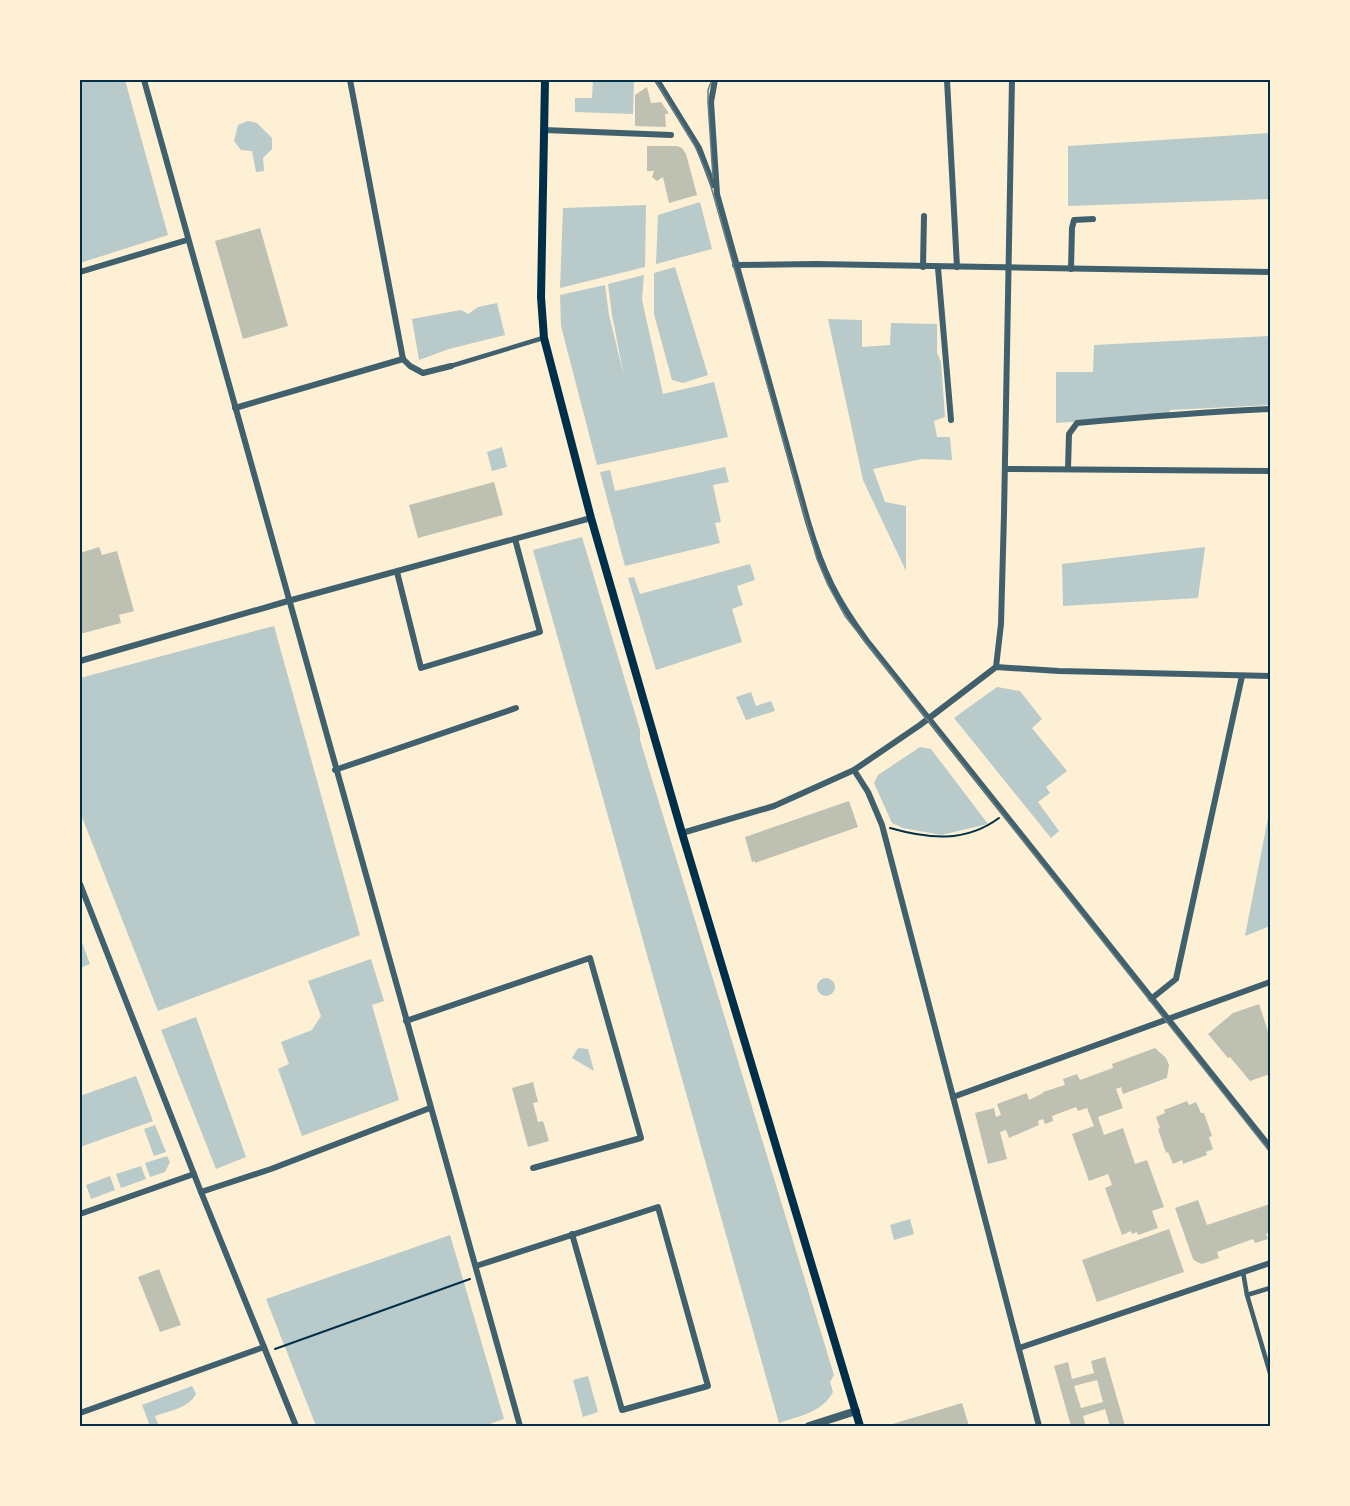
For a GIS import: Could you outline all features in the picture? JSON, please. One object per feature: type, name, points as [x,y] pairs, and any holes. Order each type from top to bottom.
[{"type":"main road","points":[[545,80],[541,297],[544,338],[591,518],[682,833],[860,1426]]},
{"type":"street","points":[[144,80],[520,1426]]},
{"type":"street","points":[[350,80],[403,359],[423,373],[544,338]]},
{"type":"street","points":[[657,80],[699,148],[717,194],[819,559],[830,584],[848,615],[1270,1147]]},
{"type":"street","points":[[715,80],[711,102],[717,194]]},
{"type":"street","points":[[947,80],[957,267]]},
{"type":"street","points":[[996,667],[1001,606],[1005,469],[1012,80]]},
{"type":"street","points":[[544,130],[671,135]]},
{"type":"street","points":[[923,267],[924,216]]},
{"type":"street","points":[[1071,269],[1074,220],[1093,219]]},
{"type":"street","points":[[80,272],[187,240]]},
{"type":"street","points":[[735,265],[816,264],[1270,273]]},
{"type":"street","points":[[938,268],[951,420]]},
{"type":"street","points":[[235,408],[403,359]]},
{"type":"street","points":[[1068,470],[1069,434],[1077,423],[1171,414],[1270,409]]},
{"type":"street","points":[[1005,469],[1270,471]]},
{"type":"street","points":[[80,661],[591,518]]},
{"type":"street","points":[[397,572],[421,668],[540,632],[515,539]]},
{"type":"street","points":[[682,833],[774,806],[854,770],[929,718],[996,667],[1059,671],[1270,676]]},
{"type":"street","points":[[1152,999],[1176,979],[1242,676]]},
{"type":"street","points":[[335,770],[516,708]]},
{"type":"street","points":[[854,770],[868,792],[882,825],[1039,1426]]},
{"type":"street","points":[[80,884],[296,1426]]},
{"type":"street","points":[[406,1021],[590,958],[641,1138],[533,1168]]},
{"type":"street","points":[[953,1097],[1270,982]]},
{"type":"street","points":[[201,1192],[271,1169],[430,1108]]},
{"type":"street","points":[[80,1214],[194,1174]]},
{"type":"street","points":[[476,1266],[572,1234],[658,1207],[708,1386],[622,1410],[572,1234]]},
{"type":"street","points":[[1019,1348],[1270,1263]]},
{"type":"street","points":[[1244,1272],[1247,1295],[1270,1373]]},
{"type":"street","points":[[1247,1295],[1270,1288]]},
{"type":"street","points":[[80,1413],[265,1349]]},
{"type":"street","points":[[808,1426],[856,1411]]},
{"type":"path","points":[[882,825],[942,838],[966,835],[988,826],[1004,814]]},
{"type":"path","points":[[265,1349],[478,1276]]},
{"type":"shaded area","points":[[80,80],[125,80],[168,235],[80,263]]},
{"type":"shaded area","points":[[593,80],[634,81],[633,114],[575,112],[575,98],[592,98]]},
{"type":"shaded area","points":[[248,121],[257,123],[272,138],[272,149],[263,158],[264,171],[256,172],[252,151],[241,150],[234,141],[238,125]]},
{"type":"shaded area","points":[[1270,133],[1270,199],[1068,206],[1068,146]]},
{"type":"shaded area","points":[[700,202],[712,249],[656,264],[658,215]]},
{"type":"shaded area","points":[[646,205],[645,267],[560,288],[563,208]]},
{"type":"shaded area","points":[[675,267],[708,375],[683,383],[672,380],[654,314],[654,273]]},
{"type":"shaded area","points":[[644,275],[642,300],[663,394],[714,382],[728,437],[597,465],[561,326],[560,295],[605,285],[609,315],[624,376],[608,284]]},
{"type":"shaded area","points":[[497,303],[505,335],[449,349],[419,360],[412,319],[461,310],[468,314],[478,307]]},
{"type":"shaded area","points":[[828,319],[862,320],[862,347],[890,345],[891,323],[937,324],[937,353],[941,362],[945,417],[934,421],[937,437],[950,437],[952,460],[922,459],[873,469],[885,502],[906,506],[906,571],[863,480]]},
{"type":"shaded area","points":[[1270,336],[1270,405],[1170,410],[1169,415],[1056,423],[1056,372],[1093,372],[1094,345]]},
{"type":"shaded area","points":[[502,447],[507,467],[492,471],[487,452]]},
{"type":"shaded area","points":[[725,467],[729,482],[713,485],[721,522],[715,523],[720,543],[625,566],[600,472],[610,470],[615,491]]},
{"type":"shaded area","points":[[582,537],[640,730],[640,740],[834,1375],[830,1382],[833,1392],[829,1399],[817,1409],[779,1423],[533,550]]},
{"type":"shaded area","points":[[1205,547],[1198,598],[1063,606],[1062,564]]},
{"type":"shaded area","points":[[750,564],[755,580],[737,586],[743,605],[732,609],[742,642],[656,670],[628,578],[634,577],[640,594]]},
{"type":"shaded area","points":[[274,626],[360,935],[158,1011],[80,812],[80,678]]},
{"type":"shaded area","points":[[997,687],[1020,691],[1042,719],[1032,728],[1067,771],[1046,787],[1050,793],[1038,802],[1059,831],[1051,838],[954,718]]},
{"type":"shaded area","points":[[751,692],[756,706],[771,701],[775,711],[746,720],[736,697]]},
{"type":"shaded area","points":[[920,747],[931,749],[988,824],[941,835],[903,828],[892,823],[874,783],[878,775]]},
{"type":"shaded area","points":[[1270,808],[1270,926],[1245,936]]},
{"type":"shaded area","points":[[80,937],[90,964],[80,968]]},
{"type":"shaded area","points":[[371,959],[384,1001],[372,1005],[399,1100],[302,1136],[278,1069],[289,1064],[281,1042],[312,1030],[321,1016],[308,981]]},
{"type":"shaded area","points":[[822,978],[830,978],[835,983],[833,994],[822,996],[817,991],[817,983]]},
{"type":"shaded area","points":[[196,1017],[246,1157],[216,1169],[161,1030]]},
{"type":"shaded area","points":[[578,1048],[588,1049],[594,1071],[572,1058]]},
{"type":"shaded area","points":[[136,1076],[153,1121],[80,1147],[80,1096]]},
{"type":"shaded area","points":[[155,1125],[166,1152],[154,1156],[144,1129]]},
{"type":"shaded area","points":[[167,1156],[170,1162],[165,1172],[150,1177],[145,1163]]},
{"type":"shaded area","points":[[141,1166],[146,1179],[121,1188],[116,1174]]},
{"type":"shaded area","points":[[110,1176],[115,1190],[91,1199],[86,1185]]},
{"type":"shaded area","points":[[910,1219],[914,1234],[894,1240],[890,1225]]},
{"type":"shaded area","points":[[450,1235],[504,1419],[484,1426],[316,1426],[266,1299]]},
{"type":"shaded area","points":[[588,1376],[598,1412],[583,1417],[573,1380]]},
{"type":"shaded area","points":[[192,1386],[196,1394],[189,1403],[155,1416],[159,1426],[150,1426],[142,1405]]},
{"type":"building","points":[[647,87],[651,103],[661,102],[668,112],[665,114],[666,127],[635,126],[635,95]]},
{"type":"building","points":[[647,146],[682,148],[686,154],[697,195],[669,203],[663,177],[657,181],[652,177],[654,171],[647,171]]},
{"type":"building","points":[[260,228],[288,326],[243,339],[215,241]]},
{"type":"building","points":[[494,482],[503,515],[418,538],[409,505]]},
{"type":"building","points":[[99,547],[102,555],[117,551],[134,611],[119,615],[121,623],[80,634],[80,553]]},
{"type":"building","points":[[849,801],[858,827],[755,863],[755,861],[752,862],[745,837]]},
{"type":"building","points":[[1259,1004],[1270,1037],[1270,1074],[1250,1081],[1208,1034],[1233,1013]]},
{"type":"building","points":[[1155,1048],[1166,1058],[1169,1065],[1167,1078],[1123,1094],[1121,1087],[1116,1089],[1123,1108],[1098,1117],[1104,1135],[1123,1128],[1135,1164],[1147,1160],[1164,1207],[1152,1211],[1158,1228],[1138,1235],[1137,1232],[1132,1234],[1131,1231],[1122,1235],[1105,1188],[1112,1185],[1108,1174],[1089,1181],[1072,1134],[1094,1126],[1087,1108],[1078,1111],[1076,1107],[1052,1116],[1053,1121],[1045,1124],[1043,1119],[1038,1121],[1039,1125],[1009,1138],[1006,1130],[1000,1132],[1007,1159],[988,1164],[975,1113],[994,1108],[996,1117],[1001,1115],[997,1104],[1027,1093],[1029,1100],[1043,1092],[1065,1085],[1063,1079],[1077,1074],[1080,1080],[1113,1068],[1112,1064]]},
{"type":"building","points":[[533,1082],[538,1102],[533,1103],[538,1122],[543,1121],[549,1141],[528,1147],[512,1088]]},
{"type":"building","points":[[1187,1101],[1189,1105],[1196,1102],[1201,1113],[1204,1113],[1212,1136],[1209,1137],[1213,1149],[1206,1152],[1207,1155],[1183,1164],[1182,1160],[1173,1164],[1168,1152],[1166,1153],[1156,1117],[1165,1113],[1164,1110]]},
{"type":"building","points":[[1198,1200],[1207,1225],[1270,1204],[1270,1232],[1266,1234],[1268,1239],[1255,1243],[1253,1239],[1217,1252],[1219,1258],[1202,1264],[1197,1262],[1193,1259],[1175,1208]]},
{"type":"building","points":[[1169,1229],[1184,1272],[1097,1302],[1082,1260]]},
{"type":"building","points":[[159,1269],[181,1325],[160,1332],[138,1277]]},
{"type":"building","points":[[1105,1357],[1125,1426],[1110,1426],[1105,1409],[1083,1416],[1086,1426],[1071,1426],[1054,1366],[1068,1362],[1072,1379],[1094,1373],[1091,1361]],"holes":[[[1097,1380],[1103,1402],[1081,1408],[1074,1386]]]},
{"type":"building","points":[[962,1403],[969,1426],[886,1426]]},
{"type":"tram line","points":[[655,80],[695,146],[708,176],[817,559],[845,616],[1270,1152]]},
{"type":"tram line","points":[[712,80],[708,90],[708,102],[713,178]]}]
